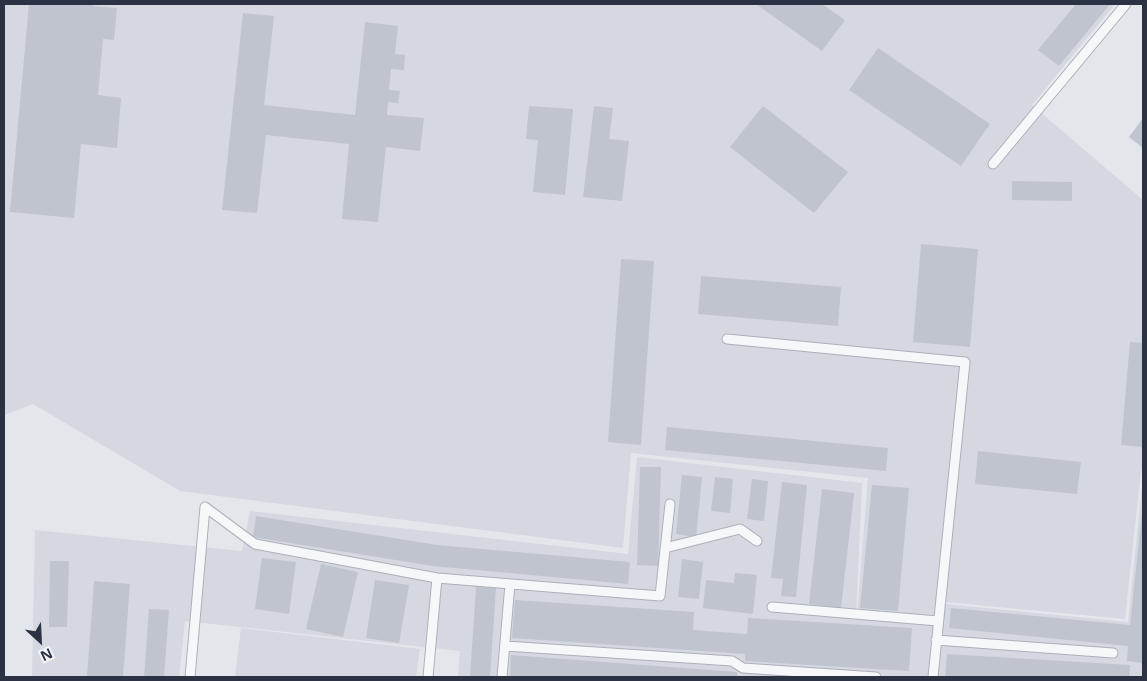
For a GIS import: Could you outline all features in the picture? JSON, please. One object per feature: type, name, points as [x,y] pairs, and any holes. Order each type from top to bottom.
[{"type":"lane","points":[[993,164],[1126,4]]},
{"type":"lane","points":[[727,339],[965,362],[933,677]]},
{"type":"lane","points":[[190,677],[205,507],[255,544],[437,578],[660,596],[670,504]]},
{"type":"lane","points":[[665,548],[740,529],[757,541]]},
{"type":"lane","points":[[428,677],[437,578]]},
{"type":"lane","points":[[502,677],[510,584]]},
{"type":"lane","points":[[772,607],[938,621]]},
{"type":"lane","points":[[936,640],[1113,653]]},
{"type":"lane","points":[[505,646],[732,661],[743,668],[876,677]]},
{"type":"shaded area","points":[[4,4],[1115,4],[1032,105],[1143,200],[1143,469],[1141,471],[1125,619],[945,602],[942,623],[857,616],[868,478],[631,453],[623,548],[180,491],[33,404],[4,415]]},
{"type":"shaded area","points":[[637,457],[862,483],[856,618],[943,626],[945,604],[1128,622],[1143,477],[1143,677],[458,677],[460,651],[185,621],[179,677],[32,677],[35,530],[242,551],[250,511],[628,554]]},
{"type":"shaded area","points":[[241,628],[420,649],[416,677],[235,677]]},
{"type":"building","points":[[29,4],[93,4],[93,6],[117,8],[114,40],[103,39],[98,95],[121,98],[117,148],[81,144],[74,218],[10,212]]},
{"type":"building","points":[[756,4],[822,4],[845,20],[822,51]]},
{"type":"building","points":[[1076,4],[1110,4],[1059,66],[1038,50]]},
{"type":"building","points":[[243,13],[274,16],[264,105],[355,115],[365,22],[398,26],[395,54],[405,55],[404,70],[391,69],[389,90],[400,91],[398,103],[388,102],[387,115],[424,118],[420,151],[386,147],[378,222],[342,219],[349,144],[266,135],[257,213],[222,210]]},
{"type":"building","points":[[878,48],[990,124],[961,166],[849,90]]},
{"type":"building","points":[[529,106],[573,109],[565,195],[533,192],[538,140],[526,139]]},
{"type":"building","points":[[594,106],[613,108],[609,139],[629,141],[622,201],[583,197]]},
{"type":"building","points":[[763,106],[848,172],[814,213],[730,147]]},
{"type":"building","points":[[1143,118],[1143,148],[1129,137]]},
{"type":"building","points":[[1012,181],[1072,182],[1072,201],[1012,200]]},
{"type":"building","points":[[921,244],[978,249],[970,347],[913,342]]},
{"type":"building","points":[[621,259],[654,261],[641,445],[608,442]]},
{"type":"building","points":[[701,276],[841,287],[838,326],[698,314]]},
{"type":"building","points":[[1130,342],[1143,343],[1143,447],[1121,445]]},
{"type":"building","points":[[667,427],[888,448],[886,471],[665,450]]},
{"type":"building","points":[[978,451],[1081,462],[1077,494],[975,484]]},
{"type":"building","points":[[640,467],[661,467],[658,566],[637,565]]},
{"type":"building","points":[[682,475],[702,477],[696,537],[676,534]]},
{"type":"building","points":[[715,477],[733,479],[730,513],[711,511]]},
{"type":"building","points":[[752,479],[768,481],[764,521],[747,519]]},
{"type":"building","points":[[782,482],[807,485],[796,597],[781,596],[783,579],[771,578]]},
{"type":"building","points":[[872,485],[909,488],[898,611],[860,608]]},
{"type":"building","points":[[822,489],[854,493],[841,608],[809,604]]},
{"type":"building","points":[[1142,512],[1143,663],[1127,661],[1128,646],[949,628],[951,608],[1130,625]]},
{"type":"building","points":[[256,516],[437,545],[630,562],[628,584],[433,566],[253,537]]},
{"type":"building","points":[[262,558],[296,562],[289,614],[255,609]]},
{"type":"building","points":[[682,559],[703,562],[699,599],[678,597]]},
{"type":"building","points":[[50,561],[69,561],[67,627],[49,627]]},
{"type":"building","points":[[321,564],[358,572],[343,637],[306,629]]},
{"type":"building","points":[[735,573],[757,575],[753,614],[703,608],[706,580],[734,583]]},
{"type":"building","points":[[375,580],[409,585],[399,643],[366,638]]},
{"type":"building","points":[[94,581],[130,584],[123,677],[87,677]]},
{"type":"building","points":[[476,587],[496,588],[490,677],[470,677]]},
{"type":"building","points":[[515,600],[694,612],[693,630],[747,634],[748,618],[912,628],[909,671],[745,661],[745,654],[512,638]]},
{"type":"building","points":[[149,609],[169,610],[164,677],[144,677]]},
{"type":"building","points":[[947,654],[1130,665],[1129,677],[945,677]]},
{"type":"building","points":[[511,655],[737,672],[737,677],[510,677]]}]
